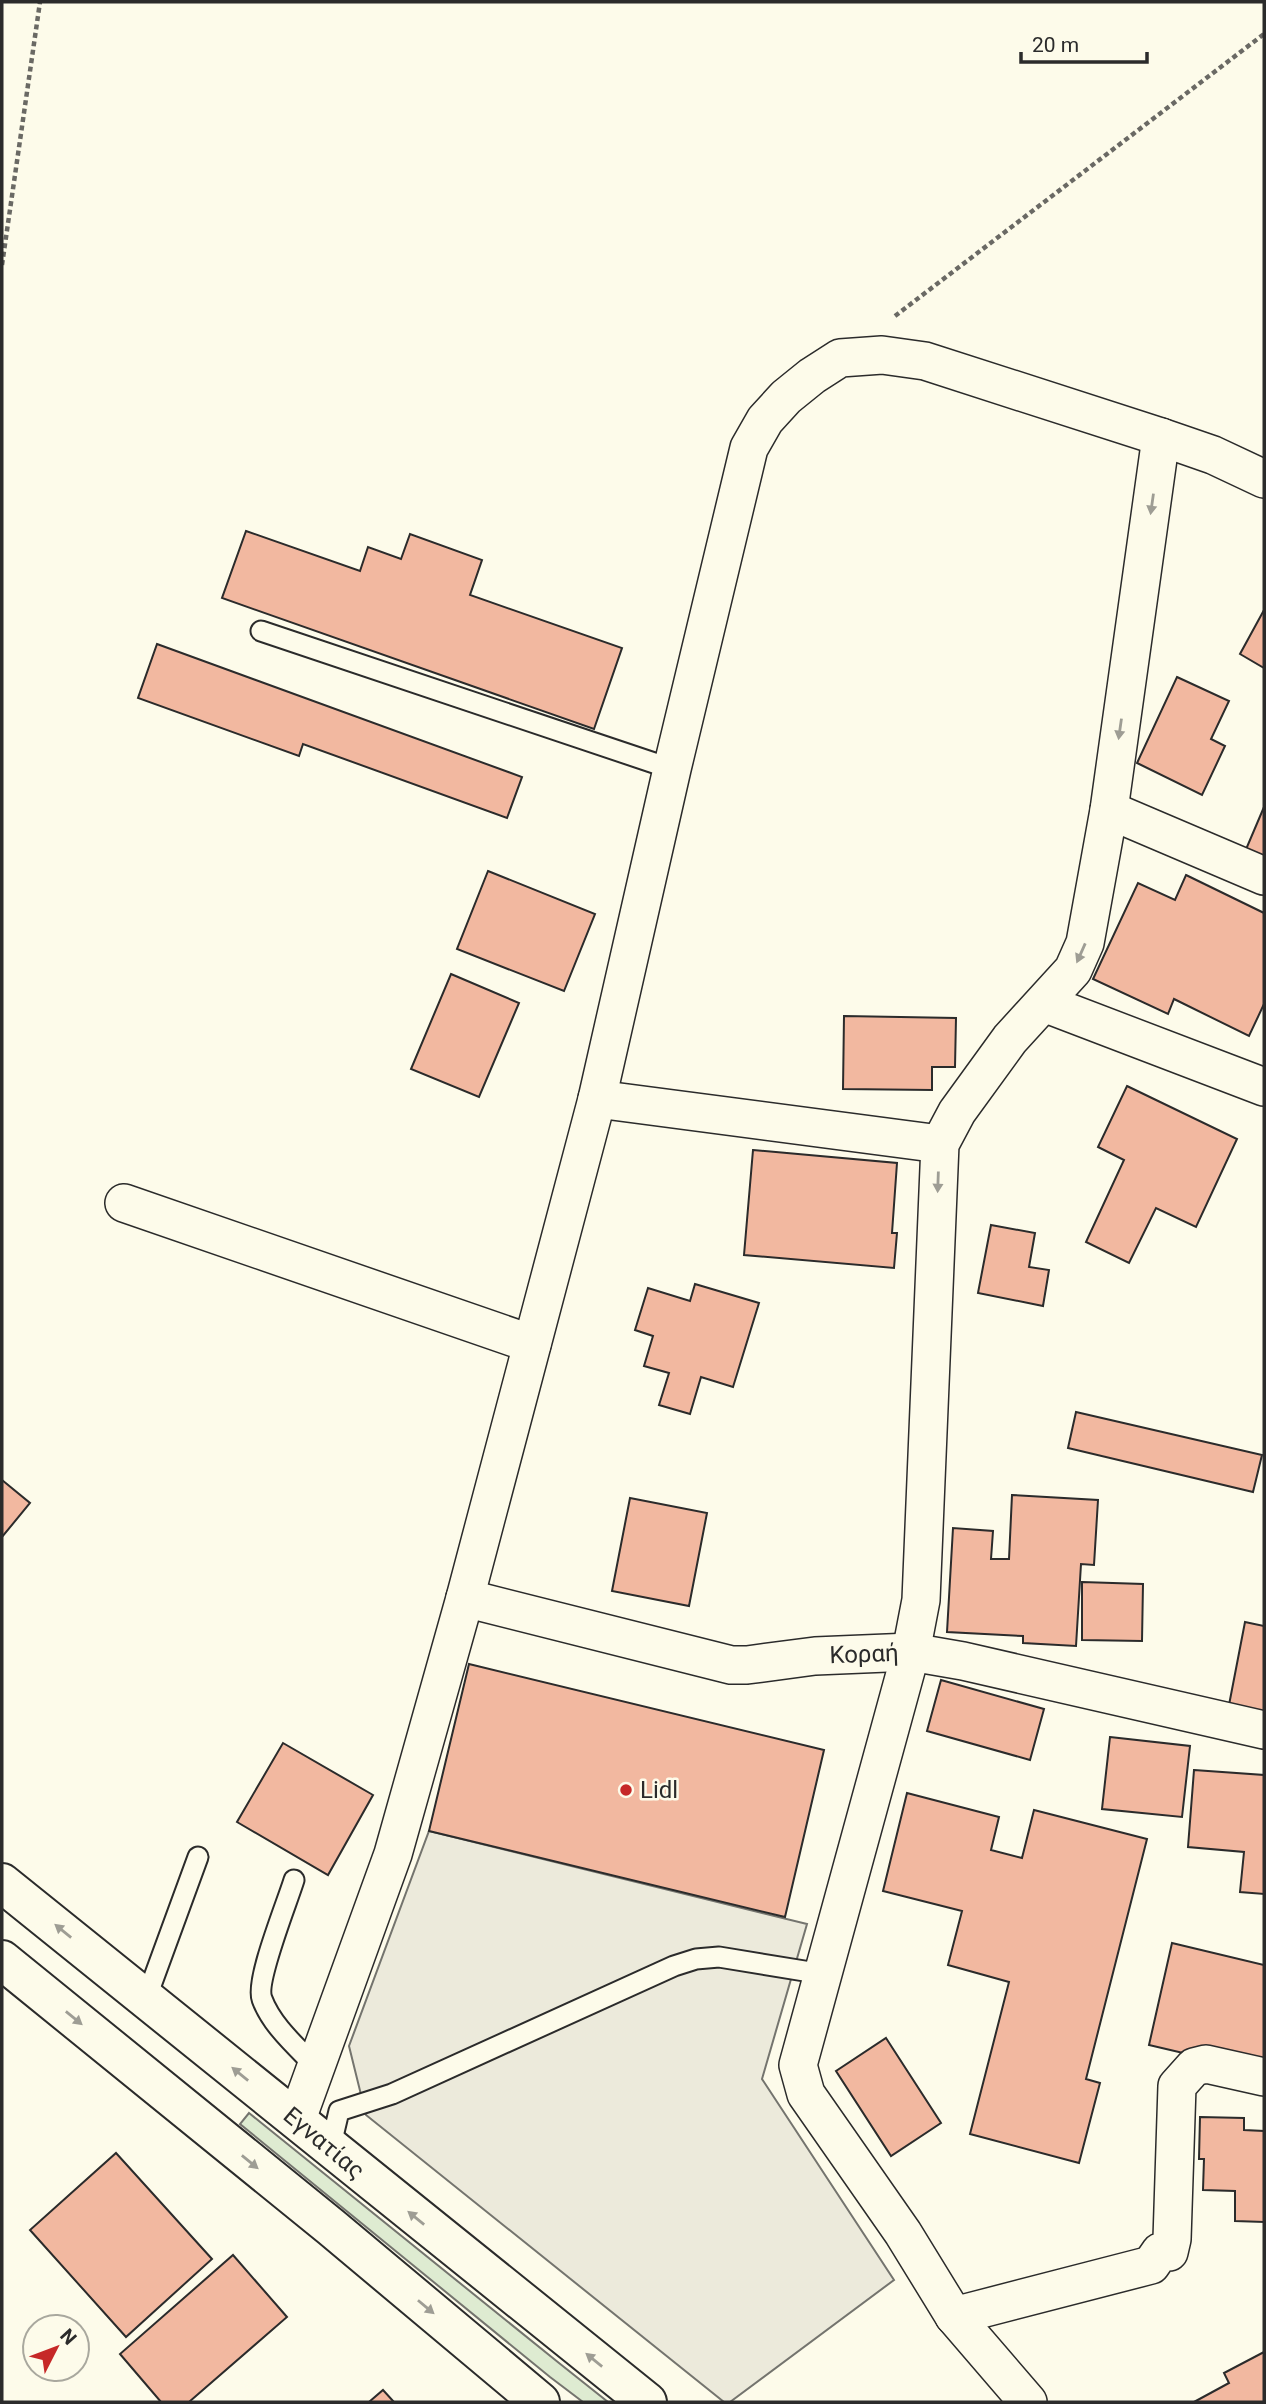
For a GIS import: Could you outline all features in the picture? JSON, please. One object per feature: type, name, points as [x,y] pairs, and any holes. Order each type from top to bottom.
[{"type":"highway","name":"Εγνατίας","points":[[2,1883],[647,2402]]},
{"type":"highway","points":[[2,1960],[331,2227],[540,2402]]},
{"type":"street","points":[[297,2119],[393,1854],[465,1598],[597,1098],[749,448],[765,420],[786,397],[840,358],[882,355],[925,361],[1161,436],[1213,455],[1264,479]]},
{"type":"street","points":[[1028,2402],[954,2316],[903,2234],[806,2094],[798,2065],[911,1651],[921,1600],[940,1144],[957,1112],[1010,1039],[1073,970],[1085,943],[1109,810],[1161,436]]},
{"type":"street","points":[[1109,810],[1264,876]]},
{"type":"street","points":[[1044,1003],[1264,1087]]},
{"type":"street","points":[[597,1098],[940,1144]]},
{"type":"street","points":[[124,1203],[533,1344]]},
{"type":"street","name":"Κοραή","points":[[465,1598],[731,1665],[815,1656],[911,1651],[1264,1730]]},
{"type":"street","points":[[954,2316],[1152,2265],[1160,2252],[1168,2252],[1172,2239],[1177,2086],[1194,2067],[1206,2064],[1264,2077]]},
{"type":"lane","points":[[261,631],[672,769]]},
{"type":"lane","points":[[146,1998],[198,1857]]},
{"type":"lane","points":[[295,1880],[262,1978],[261,1997],[271,2016],[316,2067]]},
{"type":"lane","points":[[330,2149],[339,2111],[392,2094],[674,1966],[696,1959],[719,1957],[824,1974]]},
{"type":"path","points":[[2,265],[40,2]]},
{"type":"path","points":[[894,317],[1264,34]]},
{"type":"green space","points":[[249,2113],[608,2402],[583,2402],[550,2377],[240,2124]]},
{"type":"shaded area","points":[[429,1831],[807,1924],[762,2079],[894,2280],[730,2402],[724,2402],[366,2115],[349,2046]]},
{"type":"building","points":[[246,531],[360,571],[368,547],[401,559],[410,534],[482,560],[470,595],[622,648],[594,729],[222,598]]},
{"type":"building","points":[[1264,610],[1264,668],[1240,654]]},
{"type":"building","points":[[157,644],[522,777],[507,818],[303,744],[299,756],[138,698]]},
{"type":"building","points":[[1177,677],[1229,701],[1211,739],[1225,746],[1202,795],[1137,763]]},
{"type":"building","points":[[1264,807],[1264,863],[1244,854]]},
{"type":"building","points":[[488,871],[595,914],[564,991],[457,949]]},
{"type":"building","points":[[1186,875],[1264,913],[1264,1004],[1249,1036],[1174,999],[1168,1014],[1093,979],[1138,883],[1175,900]]},
{"type":"building","points":[[451,974],[519,1003],[479,1097],[411,1069]]},
{"type":"building","points":[[844,1016],[956,1018],[955,1067],[932,1067],[932,1090],[843,1089]]},
{"type":"building","points":[[1127,1086],[1237,1139],[1196,1227],[1156,1208],[1129,1263],[1086,1242],[1124,1160],[1098,1147]]},
{"type":"building","points":[[753,1150],[897,1163],[892,1233],[897,1233],[894,1268],[744,1255]]},
{"type":"building","points":[[991,1225],[1035,1233],[1029,1267],[1049,1270],[1043,1306],[978,1293]]},
{"type":"building","points":[[695,1284],[759,1303],[733,1387],[701,1377],[690,1414],[659,1405],[669,1373],[644,1366],[653,1336],[635,1330],[648,1288],[690,1301]]},
{"type":"building","points":[[1076,1412],[1262,1455],[1253,1492],[1068,1448]]},
{"type":"building","points":[[2,1480],[30,1503],[2,1537]]},
{"type":"building","points":[[1012,1495],[1098,1500],[1094,1565],[1081,1564],[1076,1646],[1023,1643],[1023,1636],[947,1632],[953,1528],[993,1531],[991,1559],[1009,1559]]},
{"type":"building","points":[[630,1498],[707,1513],[689,1606],[612,1591]]},
{"type":"building","points":[[1082,1582],[1143,1584],[1142,1641],[1082,1640]]},
{"type":"building","points":[[1245,1622],[1264,1626],[1264,1712],[1229,1705]]},
{"type":"building","name":"Lidl","points":[[469,1664],[824,1750],[785,1917],[429,1831]]},
{"type":"building","points":[[941,1680],[1044,1709],[1030,1760],[927,1731]]},
{"type":"building","points":[[1110,1737],[1190,1746],[1182,1817],[1102,1809]]},
{"type":"building","points":[[283,1743],[373,1795],[328,1875],[237,1822]]},
{"type":"building","points":[[1194,1770],[1264,1775],[1264,1894],[1240,1892],[1244,1852],[1188,1847]]},
{"type":"building","points":[[907,1793],[999,1817],[991,1850],[1022,1858],[1034,1810],[1147,1839],[1086,2079],[1100,2083],[1079,2163],[970,2134],[1009,1982],[948,1965],[962,1911],[883,1891]]},
{"type":"building","points":[[1172,1943],[1264,1965],[1264,2072],[1149,2045]]},
{"type":"building","points":[[886,2038],[941,2123],[891,2156],[836,2071]]},
{"type":"building","points":[[1200,2117],[1244,2118],[1244,2130],[1264,2131],[1264,2222],[1235,2221],[1235,2191],[1203,2190],[1204,2159],[1199,2159]]},
{"type":"building","points":[[116,2153],[212,2259],[126,2337],[30,2230]]},
{"type":"building","points":[[233,2255],[287,2317],[189,2402],[161,2402],[120,2354]]},
{"type":"building","points":[[1264,2352],[1264,2402],[1194,2402],[1229,2383],[1224,2373]]},
{"type":"building","points":[[383,2390],[394,2402],[369,2402]]},
{"type":"place","name":"Lidl","points":[[626,1790]]}]
